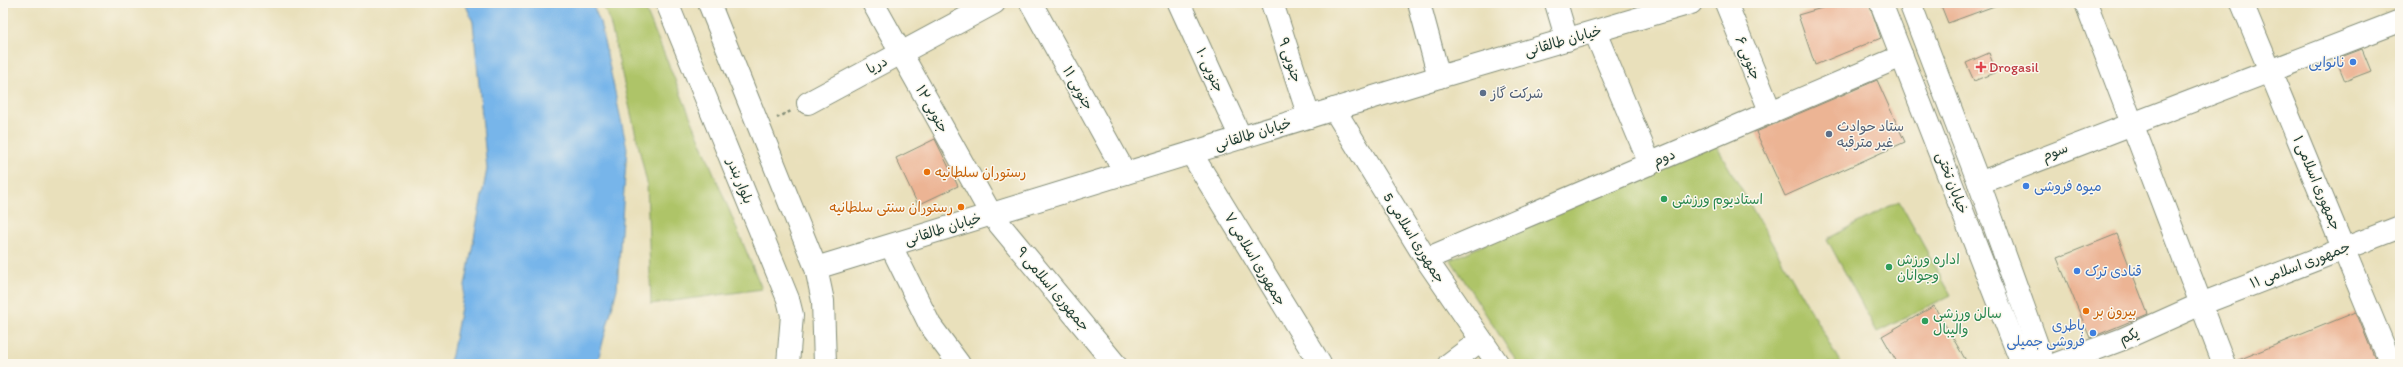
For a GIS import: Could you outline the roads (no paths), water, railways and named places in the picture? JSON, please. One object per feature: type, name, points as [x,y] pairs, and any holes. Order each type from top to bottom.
[{"type":"street","name":"بلوار بندر","points":[[667,3],[788,299],[792,315],[788,364]]},
{"type":"street","points":[[709,3],[816,268],[823,301],[825,364]]},
{"type":"street","name":"۱۲ جنوبی","points":[[873,3],[991,214]]},
{"type":"street","name":"دریا","points":[[808,103],[994,3]]},
{"type":"street","name":"۱۱ جنوبی","points":[[1032,3],[1125,173]]},
{"type":"street","name":"۱۰ جنوبی","points":[[1179,3],[1241,138]]},
{"type":"street","name":"۹ جنوبی","points":[[1272,3],[1309,116]]},
{"type":"street","points":[[1419,3],[1439,76]]},
{"type":"street","points":[[1556,3],[1567,40]]},
{"type":"street","name":"خیابان طالقانی","points":[[816,268],[1439,76],[1691,3]]},
{"type":"street","name":"۶ جنوبی","points":[[1726,3],[1771,113]]},
{"type":"street","name":"خیابان تختی","points":[[1882,3],[2022,364]]},
{"type":"street","name":"خیابان تختی","points":[[1910,3],[1979,183],[2044,364]]},
{"type":"street","points":[[2086,3],[2224,364]]},
{"type":"street","name":"جمهوری اسلامی ۱","points":[[2242,3],[2391,364]]},
{"type":"street","name":"سوم","points":[[1979,183],[2131,122],[2400,21]]},
{"type":"street","points":[[1595,32],[1650,164]]},
{"type":"street","name":"دوم","points":[[1426,258],[1771,113],[1902,56]]},
{"type":"street","name":"جمهوری اسلامی 5","points":[[1334,109],[1426,258],[1498,364]]},
{"type":"street","name":"جمهوری اسلامی ۷","points":[[1191,153],[1320,364]]},
{"type":"street","name":"جمهوری اسلامی ۹","points":[[991,214],[1114,364]]},
{"type":"street","name":"جمهوری اسلامی ۱۱","points":[[2201,304],[2400,227]]},
{"type":"street","points":[[891,246],[930,325],[959,364]]},
{"type":"street","name":"یکم","points":[[2056,364],[2123,339],[2201,304]]},
{"type":"street","points":[[1449,364],[1481,340]]},
{"type":"water","points":[[465,3],[592,3],[600,22],[627,148],[617,289],[597,364],[449,364],[452,355],[487,169],[473,22]]},
{"type":"place","name":"نانوایی","points":[[2353,62]]},
{"type":"place","name":"Drogasil","points":[[1981,67]]},
{"type":"place","name":"شرکت گاز","points":[[1483,93]]},
{"type":"place","name":"ستاد حوادث غیر مترقبه","points":[[1829,134]]},
{"type":"place","name":"رستوران سلطانیه","points":[[927,172]]},
{"type":"place","name":"میوه فروشی","points":[[2026,186]]},
{"type":"place","name":"استادیوم ورزشی","points":[[1664,199]]},
{"type":"place","name":"رستوران سنتی سلطانیه","points":[[961,207]]},
{"type":"place","name":"اداره ورزش وجوانان","points":[[1889,267]]},
{"type":"place","name":"قنادی ترک","points":[[2077,271]]},
{"type":"place","name":"بیرون بر","points":[[2086,311]]},
{"type":"place","name":"سالن ورزشی والیبال","points":[[1925,321]]},
{"type":"place","name":"باطری فروشی جمیلی","points":[[2093,333]]}]
